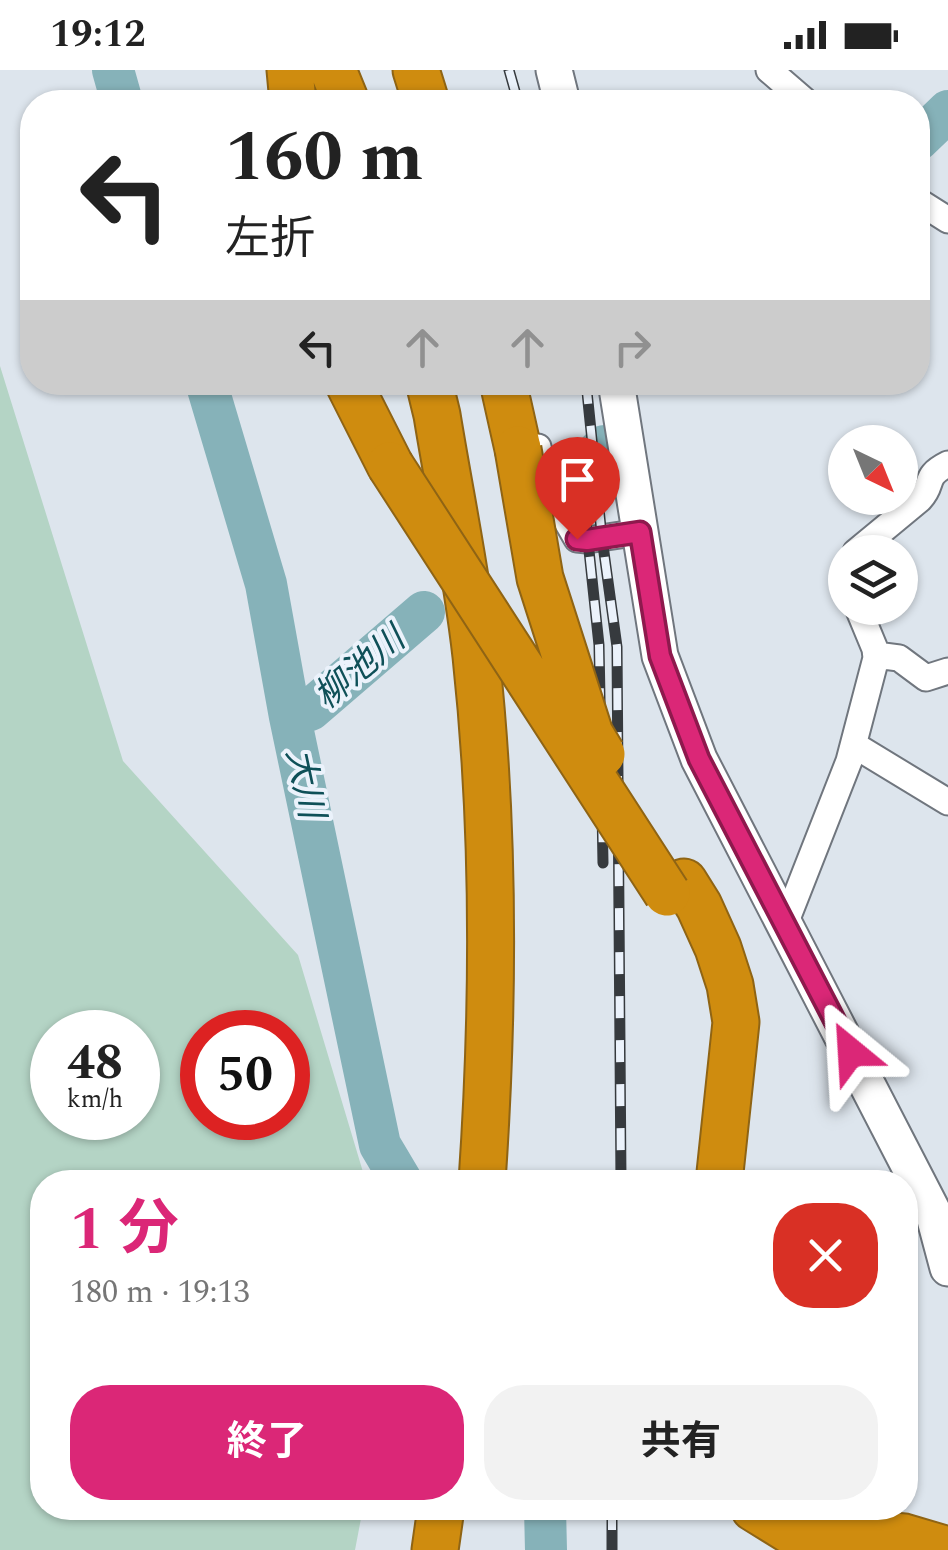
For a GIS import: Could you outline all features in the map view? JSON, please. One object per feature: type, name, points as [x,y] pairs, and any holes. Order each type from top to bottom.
[{"type":"highway","points":[[355,395],[390,465],[676,888],[699,906],[730,985],[736,1022],[720,1170]]},
{"type":"highway","points":[[432,395],[476,654],[486,775],[492,896],[483,1170]]},
{"type":"highway","points":[[506,395],[540,578],[590,734],[676,888],[714,1017],[695,1170]]},
{"type":"highway","points":[[435,1550],[439,1520]]},
{"type":"highway","points":[[773,1520],[800,1537],[845,1550]]},
{"type":"highway","points":[[830,1520],[870,1534],[904,1537],[948,1550]]},
{"type":"main road","points":[[618,395],[660,656],[699,759],[912,1170]]},
{"type":"main road","points":[[918,1183],[943,1232],[948,1268]]},
{"type":"street","points":[[770,70],[792,90]]},
{"type":"street","points":[[524,395],[552,496],[577,539],[640,532]]},
{"type":"street","points":[[877,535],[927,492],[932,472],[948,464]]},
{"type":"street","points":[[786,924],[854,745],[876,654],[865,625]]},
{"type":"street","points":[[876,654],[900,658],[926,678],[948,671]]},
{"type":"street","points":[[854,745],[948,802]]},
{"type":"green space","points":[[0,366],[123,761],[298,955],[362,1170],[30,1170],[30,1520],[361,1520],[355,1550],[0,1550]]},
{"type":"waterway","name":"大川","points":[[113,70],[119,90]]},
{"type":"waterway","name":"柳池川","points":[[930,128],[948,111]]},
{"type":"waterway","name":"大川","points":[[210,395],[266,584],[380,1145],[395,1170]]},
{"type":"waterway","name":"柳池川","points":[[543,506],[604,446]]},
{"type":"waterway","name":"柳池川","points":[[290,717],[310,710],[424,612]]},
{"type":"waterway","name":"大川","points":[[545,1520],[546,1550]]},
{"type":"railway","points":[[509,70],[515,90]]},
{"type":"railway","points":[[587,395],[617,647],[621,1170]]},
{"type":"railway","points":[[585,513],[599,645],[603,863]]},
{"type":"railway","points":[[612,1520],[612,1550]]},
{"type":"route","points":[[577,539],[640,532],[660,656],[699,759],[851,1052]]}]
